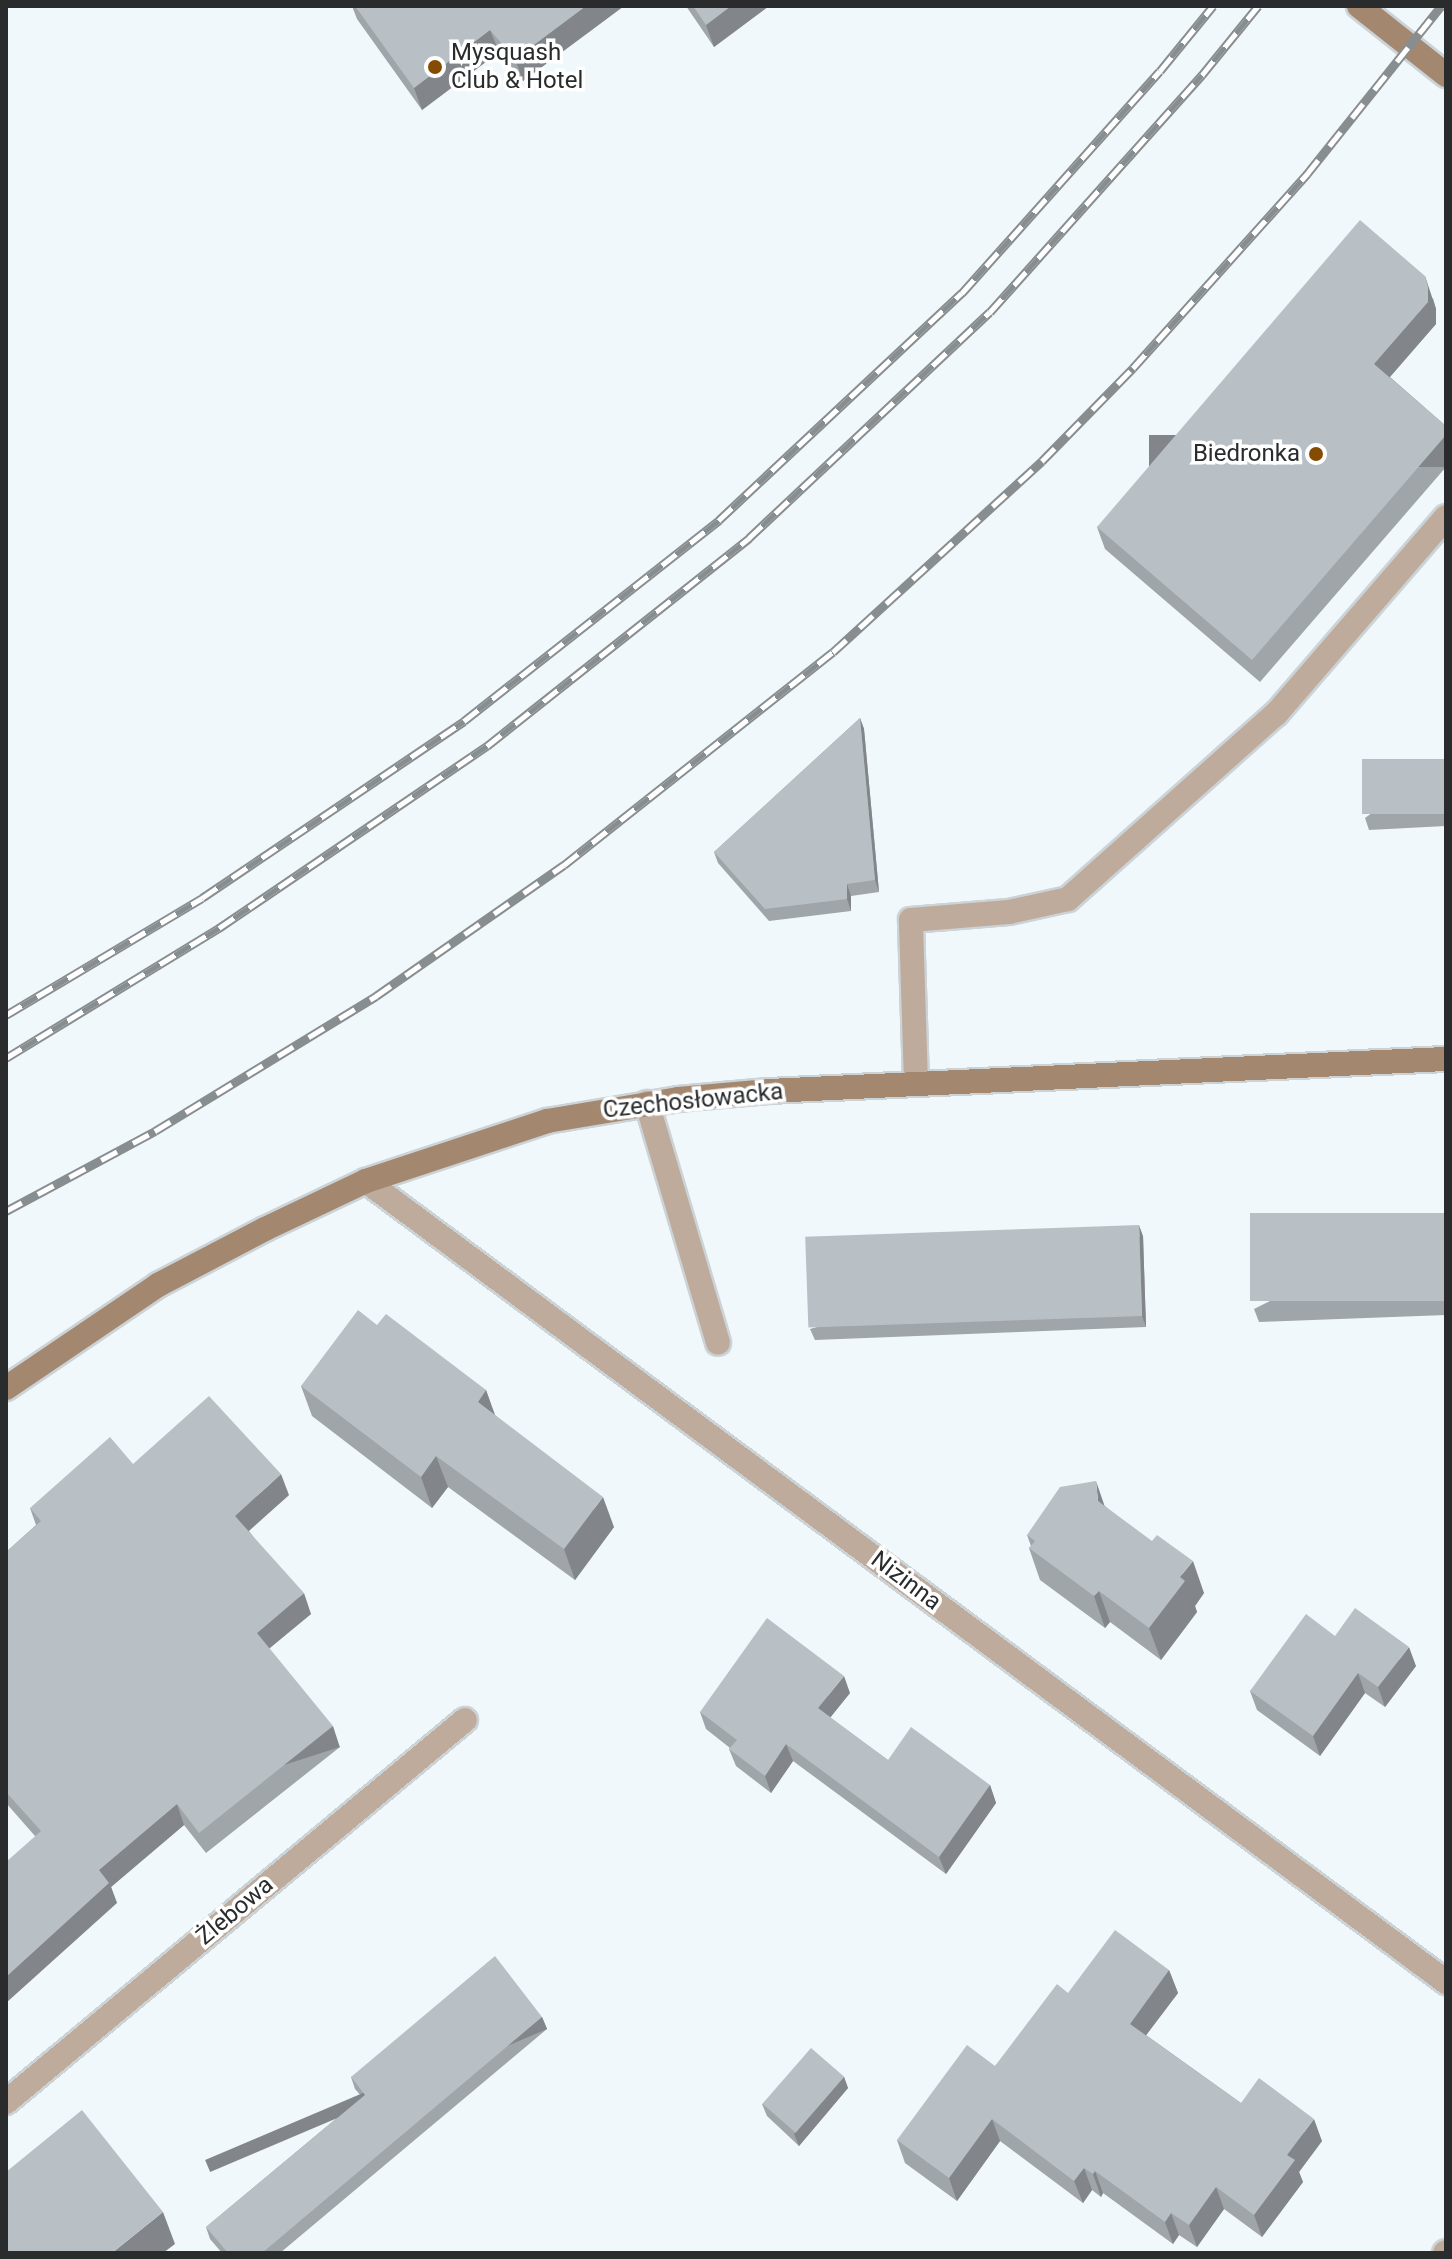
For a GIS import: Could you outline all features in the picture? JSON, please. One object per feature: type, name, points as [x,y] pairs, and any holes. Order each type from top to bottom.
[{"type":"street","points":[[1359,6],[1446,75]]},
{"type":"street","points":[[916,1083],[911,920],[1009,912],[1068,899],[1276,714],[1446,517]]},
{"type":"street","name":"Czechosłowacka","points":[[6,1388],[158,1285],[366,1181],[531,1125],[647,1103],[916,1083],[1446,1059]]},
{"type":"street","points":[[647,1103],[718,1343]]},
{"type":"street","name":"Nizinna","points":[[366,1181],[1446,1982]]},
{"type":"street","name":"Żlebowa","points":[[6,2102],[465,1720]]},
{"type":"building","name":"Mysquash Club & Hotel","points":[[355,6],[586,6],[515,59],[490,30],[414,88]]},
{"type":"building","points":[[693,6],[731,6],[706,25]]},
{"type":"building","name":"Biedronka","points":[[1360,220],[1425,276],[1428,287],[1428,302],[1374,364],[1446,426],[1446,435],[1252,660],[1097,527]]},
{"type":"building","points":[[860,718],[875,880],[847,884],[847,899],[765,909],[714,852]]},
{"type":"building","points":[[1362,759],[1446,759],[1446,814],[1362,814]]},
{"type":"building","points":[[1250,1213],[1446,1213],[1446,1301],[1250,1301]]},
{"type":"building","points":[[1139,1225],[1142,1316],[808,1328],[805,1237]]},
{"type":"building","points":[[358,1310],[377,1325],[386,1314],[486,1390],[478,1402],[603,1497],[564,1549],[436,1456],[421,1477],[301,1386]]},
{"type":"building","points":[[209,1396],[281,1474],[235,1516],[304,1593],[257,1633],[333,1726],[199,1833],[177,1804],[99,1870],[109,1883],[6,1977],[6,1862],[41,1831],[6,1792],[6,1552],[41,1521],[30,1508],[110,1437],[133,1464]]},
{"type":"building","points":[[1096,1481],[1098,1501],[1152,1541],[1157,1535],[1193,1561],[1180,1577],[1185,1581],[1149,1628],[1099,1591],[1094,1596],[1029,1548],[1035,1541],[1027,1535],[1060,1487]]},
{"type":"building","points":[[1355,1608],[1409,1647],[1378,1687],[1358,1673],[1313,1736],[1250,1691],[1306,1614],[1335,1636]]},
{"type":"building","points":[[767,1618],[844,1676],[818,1708],[888,1760],[911,1727],[990,1785],[939,1857],[786,1744],[765,1776],[729,1749],[737,1740],[700,1712]]},
{"type":"building","points":[[1115,1930],[1169,1970],[1130,2024],[1241,2103],[1259,2078],[1314,2119],[1287,2155],[1295,2160],[1254,2215],[1216,2187],[1189,2225],[1171,2213],[1165,2222],[1095,2171],[1093,2174],[1084,2168],[1074,2181],[992,2119],[949,2178],[897,2140],[967,2045],[995,2066],[1057,1984],[1068,1993]]},
{"type":"building","points":[[495,1956],[542,2017],[262,2253],[228,2253],[206,2227],[365,2095],[351,2077]]},
{"type":"building","points":[[811,2048],[844,2077],[796,2133],[762,2104]]},
{"type":"building","points":[[82,2110],[163,2212],[112,2253],[6,2253],[6,2172]]},
{"type":"railway","points":[[6,1015],[202,898],[464,721],[719,520],[962,293],[1160,71],[1213,6]]},
{"type":"railway","points":[[6,1058],[219,928],[487,746],[749,538],[990,312],[1202,75],[1258,6]]},
{"type":"railway","points":[[6,1211],[155,1131],[376,996],[564,865],[833,652],[1042,461],[1133,368],[1307,174],[1441,6]]},
{"type":"place","name":"Mysquash Club & Hotel","points":[[435,67]]},
{"type":"place","name":"Biedronka","points":[[1316,454]]}]
